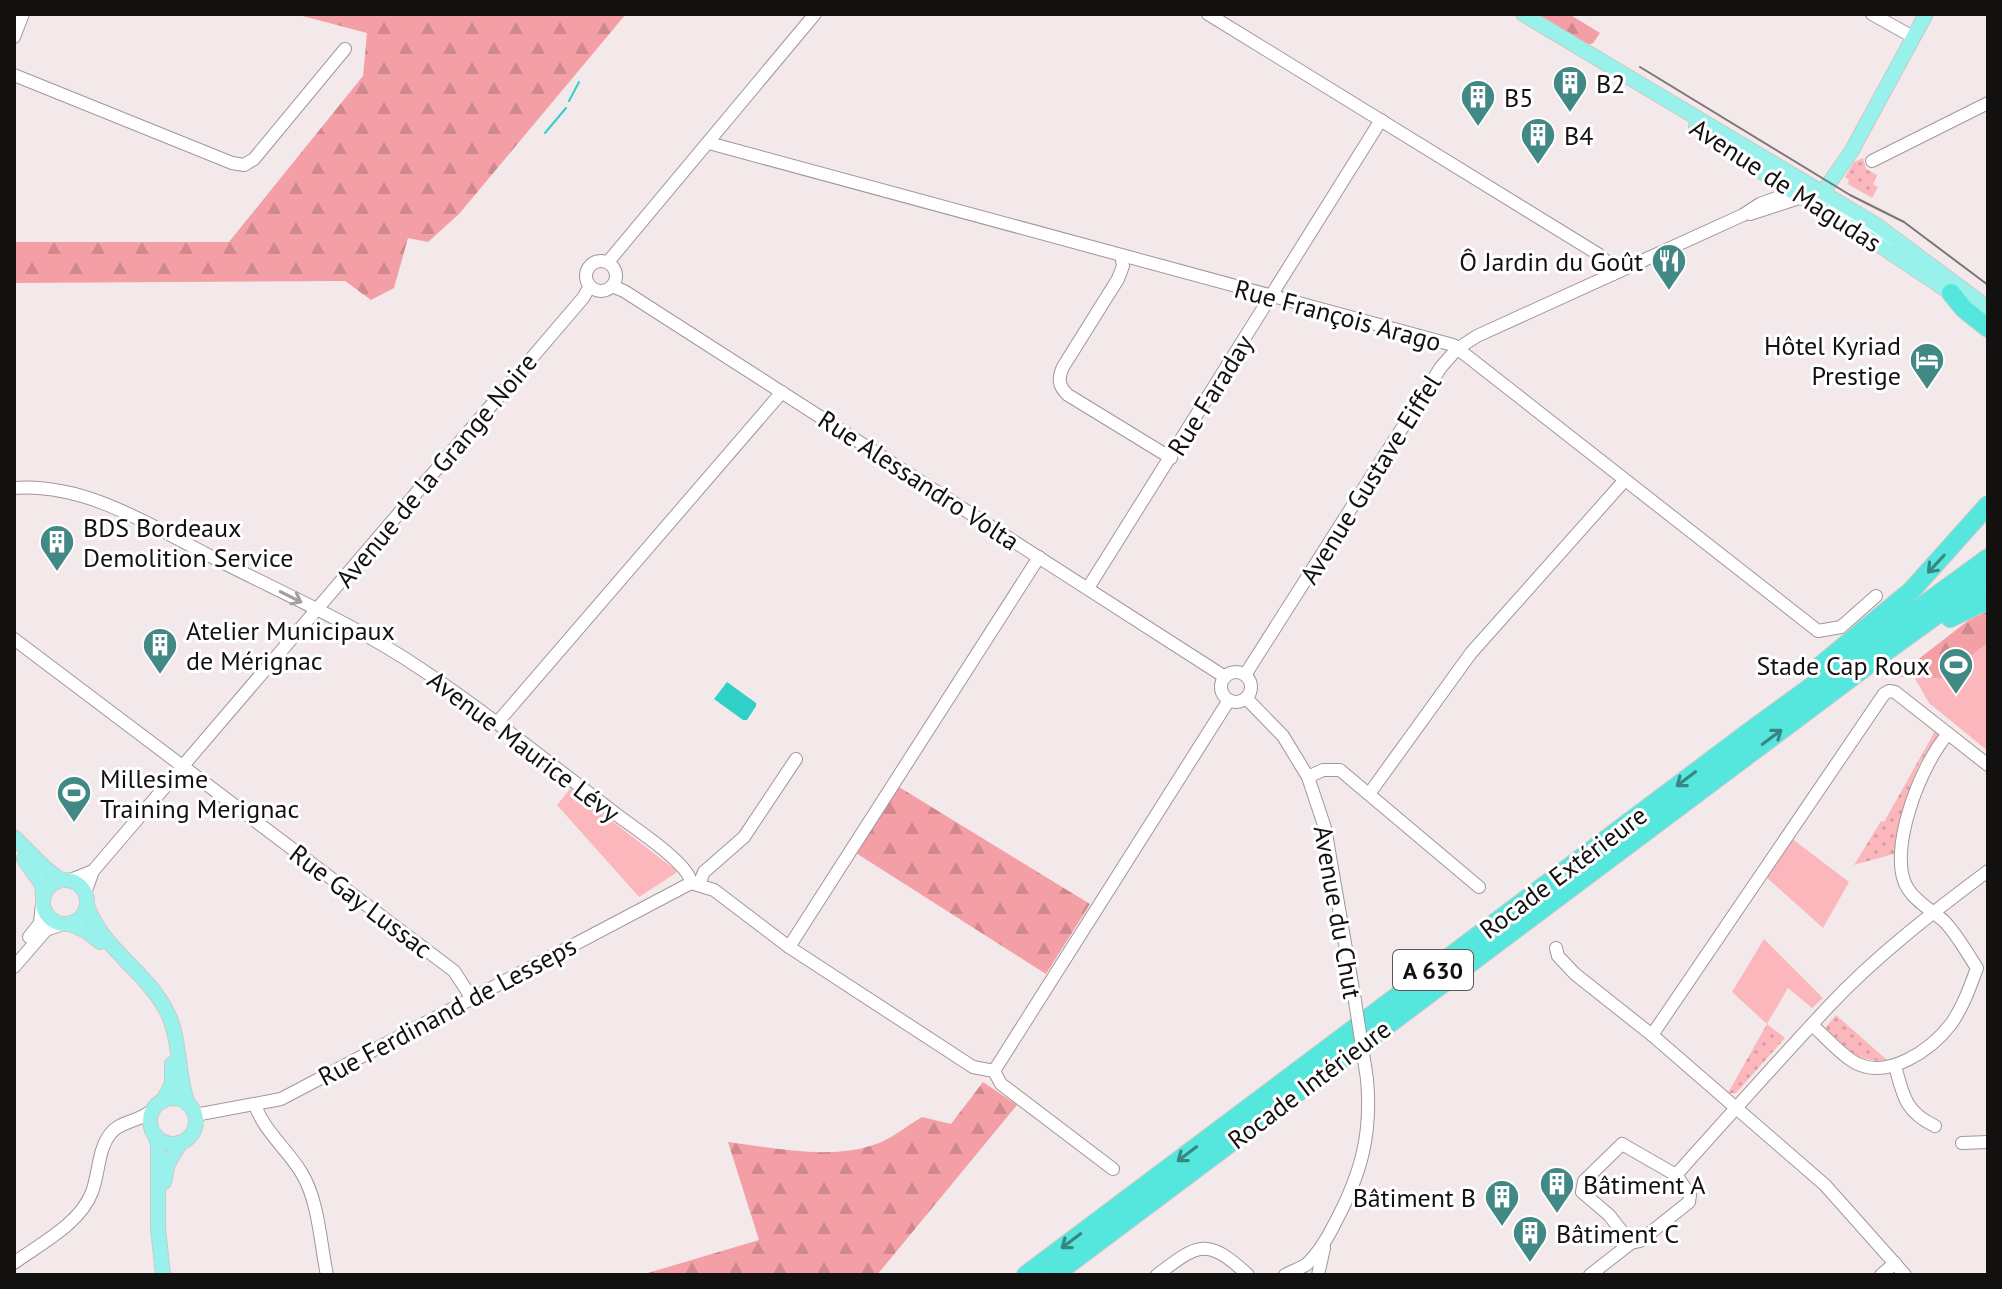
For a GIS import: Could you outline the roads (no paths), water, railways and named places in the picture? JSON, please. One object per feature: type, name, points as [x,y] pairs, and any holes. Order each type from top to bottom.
[{"type":"highway","points":[[1951,293],[1964,309],[1988,328]]},
{"type":"highway","points":[[1749,732],[1753,719],[1911,591],[1988,505]]},
{"type":"highway","name":"Rocade Extérieure","points":[[1026,1275],[1749,732],[1988,558]]},
{"type":"highway","name":"Rocade Intérieure","points":[[1054,1275],[1988,578]]},
{"type":"highway","points":[[1892,647],[1908,648],[1956,614],[1988,600]]},
{"type":"main road","name":"Avenue de Magudas","points":[[1523,14],[1583,51],[1595,55],[1808,192],[1988,321]]},
{"type":"main road","points":[[1721,144],[1742,152],[1808,192],[1860,132],[1926,14]]},
{"type":"main road","name":"Avenue de Magudas","points":[[1583,51],[1592,61],[1759,171],[1808,192],[1912,249],[1988,308]]},
{"type":"main road","points":[[14,837],[44,867],[82,887],[99,931],[144,979],[167,1012],[177,1044],[183,1092],[196,1122],[191,1134],[181,1142],[168,1163],[159,1196]]},
{"type":"main road","points":[[14,849],[36,872],[49,918],[94,936],[139,985],[157,1011],[168,1039],[172,1083],[150,1120],[158,1145],[158,1228],[163,1275]]},
{"type":"main road","points":[[42,900],[49,885],[65,880]]},
{"type":"main road","points":[[66,924],[81,917],[86,899]]},
{"type":"main road","points":[[158,1105],[176,1099],[191,1110]]},
{"type":"main road","points":[[154,1133],[167,1143],[181,1142]]},
{"type":"street","points":[[14,37],[23,14]]},
{"type":"street","points":[[608,262],[815,14]]},
{"type":"street","points":[[1208,14],[1598,254],[1608,263],[1613,274]]},
{"type":"street","points":[[1872,14],[1913,37]]},
{"type":"street","points":[[14,75],[232,163],[244,165],[254,159],[345,49]]},
{"type":"street","points":[[1872,161],[1988,103]]},
{"type":"street","name":"Rue Faraday","points":[[1088,588],[1381,120]]},
{"type":"street","name":"Rue François Arago","points":[[709,143],[1448,344],[1818,631],[1841,627],[1876,596]]},
{"type":"street","points":[[1759,171],[1766,190],[1760,204]]},
{"type":"street","name":"Avenue Gustave Eiffel","points":[[1245,675],[1441,367],[1457,349],[1477,336],[1743,215],[1760,204],[1808,192]]},
{"type":"street","name":"Avenue Gustave Eiffel","points":[[1743,215],[1762,212],[1808,192]]},
{"type":"street","points":[[1121,255],[1123,266],[1118,279],[1063,367],[1059,375],[1060,385],[1068,395],[1171,458]]},
{"type":"street","points":[[599,261],[608,262],[616,273],[612,286],[604,290],[590,286],[586,278],[587,269],[599,261]]},
{"type":"street","name":"Avenue de la Grange Noire","points":[[86,899],[93,871],[583,298],[590,286]]},
{"type":"street","name":"Rue Alessandro Volta","points":[[612,286],[1225,677]]},
{"type":"street","points":[[497,723],[782,392]]},
{"type":"street","points":[[1369,794],[1471,653],[1624,481]]},
{"type":"street","name":"Avenue Maurice Lévy","points":[[14,488],[48,487],[84,495],[317,610],[420,668],[679,863],[695,884],[714,890],[789,947],[973,1067],[994,1071]]},
{"type":"street","points":[[789,947],[1039,557]]},
{"type":"street","name":"Rue Gay Lussac","points":[[14,639],[454,971],[471,997]]},
{"type":"street","points":[[1232,673],[1245,675],[1250,689],[1246,698],[1238,702],[1229,700],[1221,689],[1225,677],[1232,673]]},
{"type":"street","points":[[1652,1035],[1878,701],[1889,691],[1895,692],[1988,765]]},
{"type":"street","name":"Avenue du Chut","points":[[1246,698],[1283,736],[1308,777],[1325,828],[1367,1079],[1369,1118],[1360,1170],[1327,1238],[1313,1257],[1291,1272]]},
{"type":"street","points":[[1113,1169],[1001,1084],[994,1071],[1229,700]]},
{"type":"street","points":[[1812,1025],[1854,1062],[1870,1068],[1895,1066],[1928,1047],[1950,1025],[1983,964],[1951,928],[1907,888],[1903,878],[1902,863],[1910,805],[1930,755],[1948,734]]},
{"type":"street","points":[[695,884],[704,872],[744,837],[796,759]]},
{"type":"street","points":[[1308,777],[1329,769],[1340,770],[1479,887]]},
{"type":"street","name":"Avenue de la Grange Noire","points":[[65,880],[93,871]]},
{"type":"street","points":[[1676,1175],[1830,1005],[1932,912],[1988,871]]},
{"type":"street","name":"Rue Ferdinand de Lesseps","points":[[191,1110],[255,1105],[281,1099],[471,997],[695,884]]},
{"type":"street","points":[[14,955],[40,923],[42,900]]},
{"type":"street","points":[[14,967],[46,930],[66,924]]},
{"type":"street","points":[[1556,948],[1558,956],[1575,974],[1652,1035],[1825,1185],[1905,1275]]},
{"type":"street","points":[[1895,1066],[1905,1103],[1923,1120],[1935,1126]]},
{"type":"street","points":[[14,1263],[79,1214],[91,1196],[107,1139],[117,1127],[144,1118],[158,1105]]},
{"type":"street","points":[[255,1105],[260,1118],[301,1172],[310,1191],[327,1275]]},
{"type":"street","points":[[131,1123],[154,1133]]},
{"type":"street","points":[[1962,1143],[1988,1142]]},
{"type":"street","points":[[1590,1275],[1631,1243],[1640,1241],[1691,1199],[1676,1175],[1622,1144],[1584,1181],[1582,1192],[1609,1215],[1631,1243]]},
{"type":"street","name":"Avenue du Chut","points":[[1316,1275],[1327,1238]]},
{"type":"street","points":[[1157,1275],[1185,1254],[1207,1248],[1226,1255],[1248,1275]]},
{"type":"street","points":[[1881,1275],[1895,1263]]},
{"type":"street","points":[[1291,1272],[1316,1275]]},
{"type":"water","points":[[727,682],[756,703],[747,720],[714,699]]},
{"type":"waterway","points":[[569,101],[579,82]]},
{"type":"waterway","points":[[545,133],[566,108]]},
{"type":"tram line","points":[[1640,67],[1850,195],[1904,222],[1988,285]]},
{"type":"place","name":"B2","points":[[1570,114]]},
{"type":"place","name":"B5","points":[[1478,128]]},
{"type":"place","name":"B4","points":[[1538,166]]},
{"type":"place","name":"Ô Jardin du Goût","points":[[1669,292]]},
{"type":"place","name":"Hôtel Kyriad Prestige","points":[[1927,391]]},
{"type":"place","name":"BDS Bordeaux Demolition Service","points":[[57,573]]},
{"type":"place","name":"Atelier Municipaux de Mérignac","points":[[160,676]]},
{"type":"place","name":"Stade Cap Roux","points":[[1956,696]]},
{"type":"place","name":"Millesime Training Merignac","points":[[74,824]]},
{"type":"place","name":"Bâtiment A","points":[[1557,1215]]},
{"type":"place","name":"Bâtiment B","points":[[1502,1228]]},
{"type":"place","name":"Bâtiment C","points":[[1530,1264]]}]
